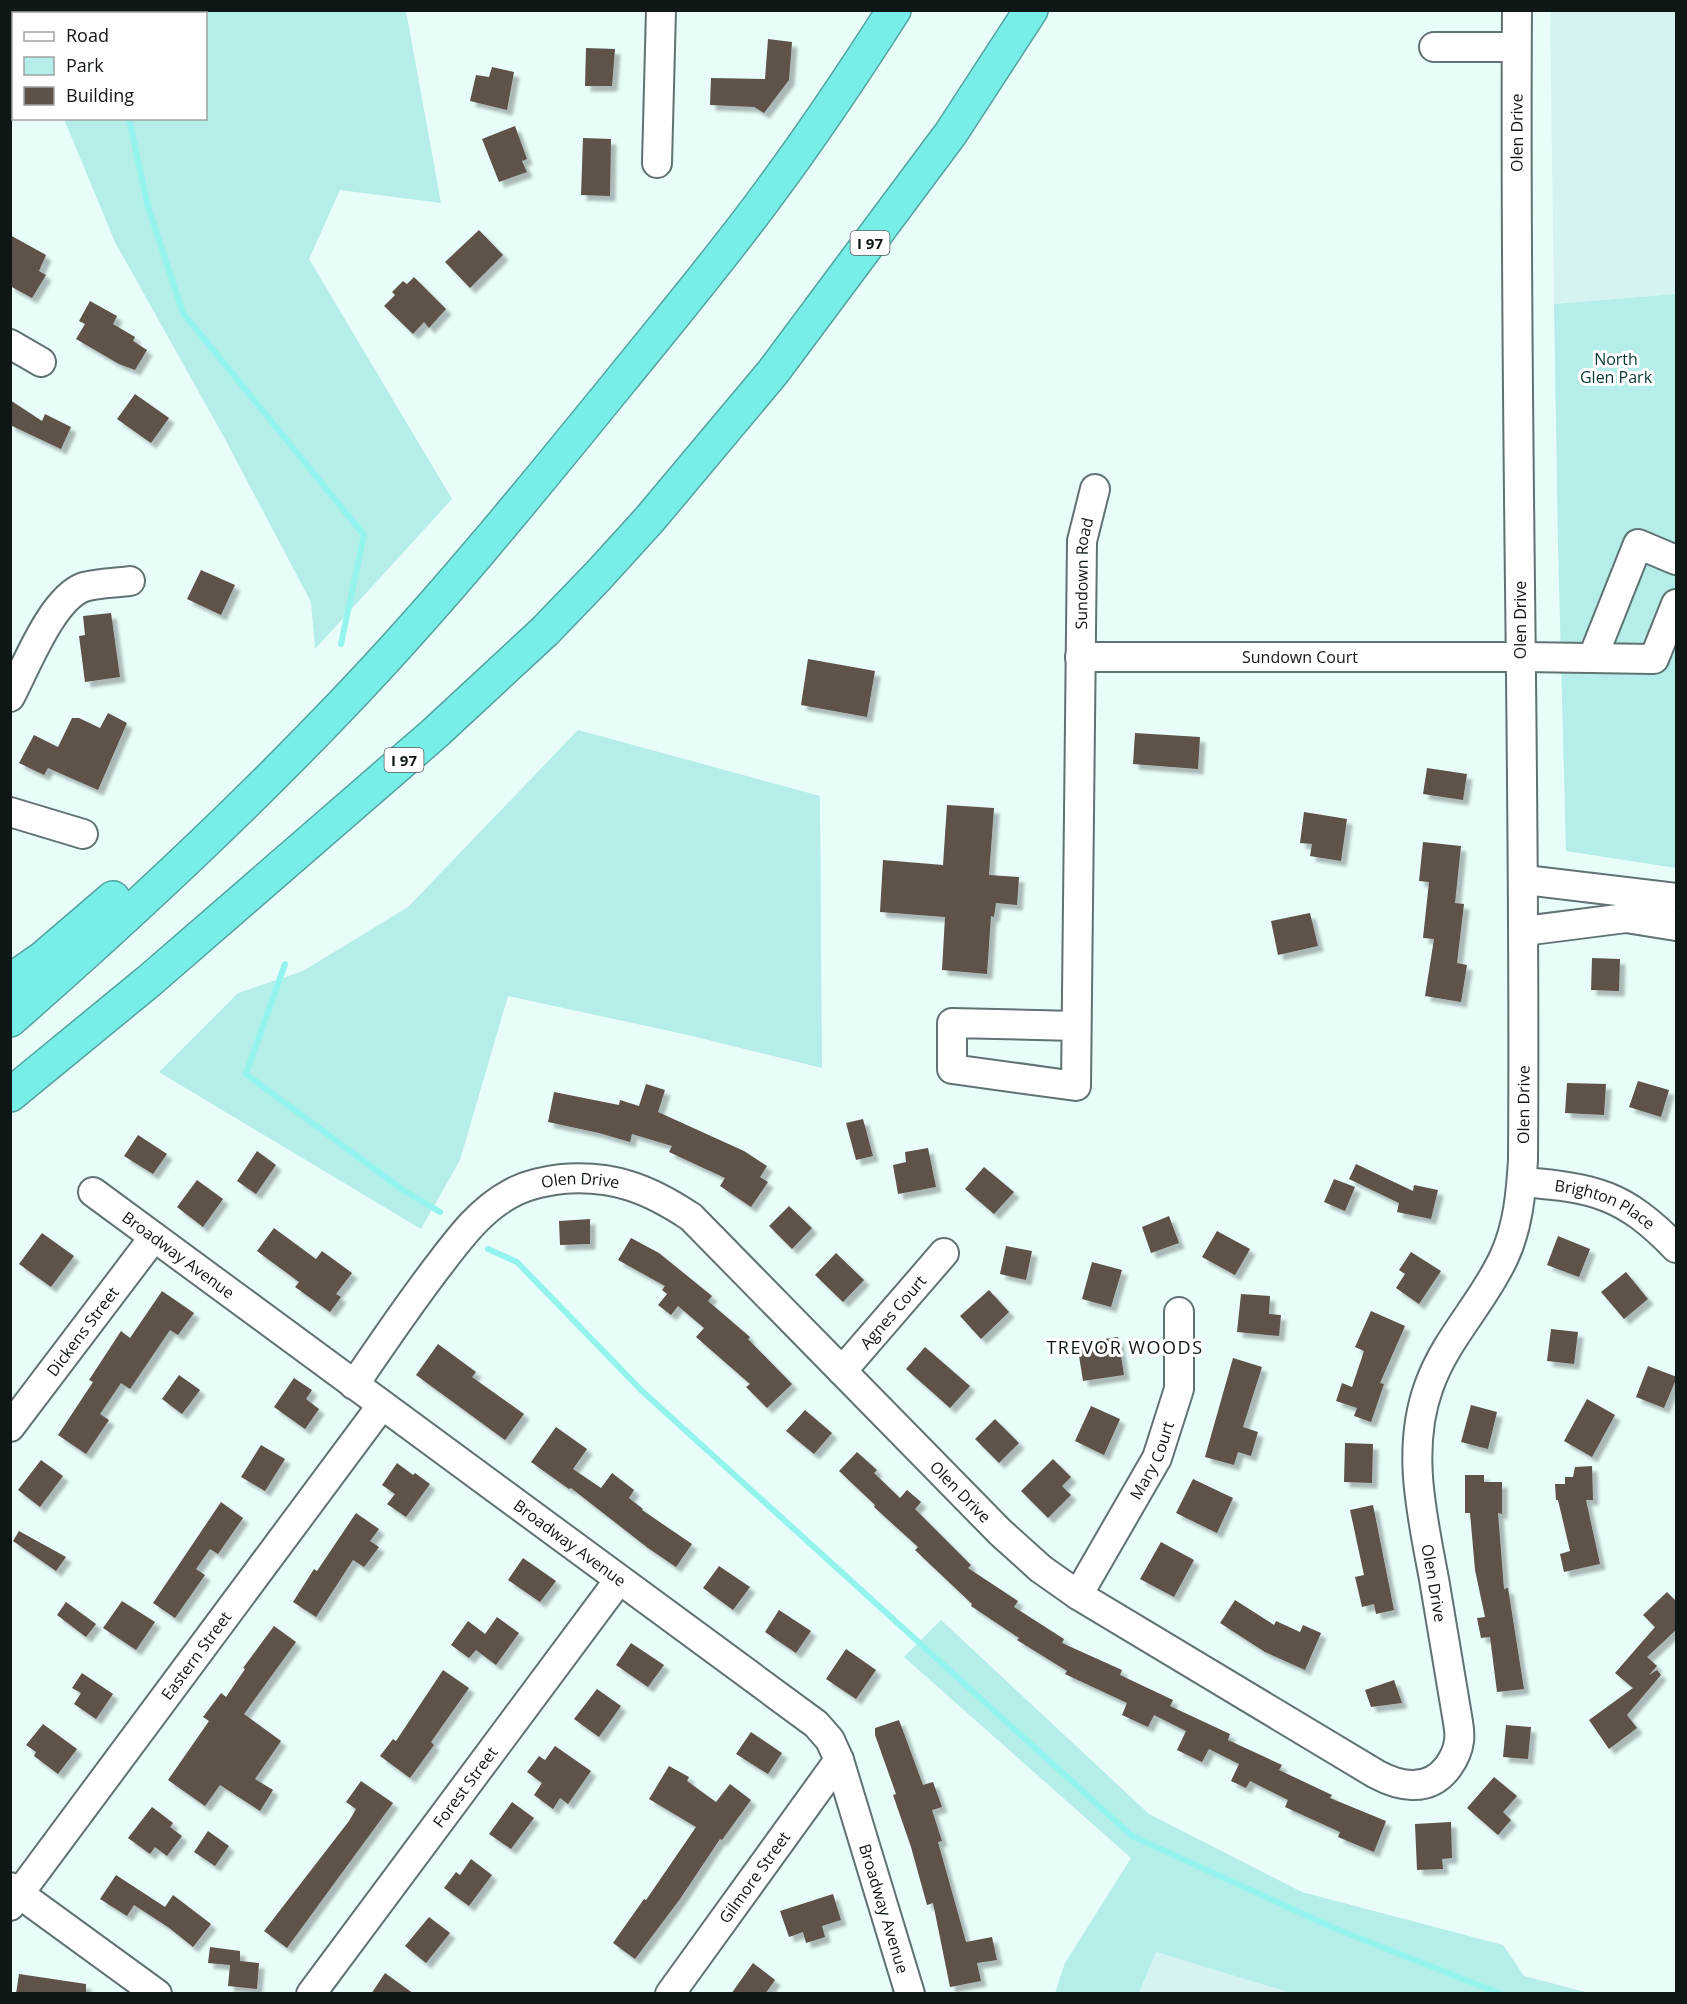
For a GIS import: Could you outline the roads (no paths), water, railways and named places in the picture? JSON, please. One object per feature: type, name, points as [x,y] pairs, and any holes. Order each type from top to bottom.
[{"type":"highway","points":[[10,1020],[116,926],[235,813],[377,667],[449,587],[542,478],[685,303],[772,189],[894,10]]},
{"type":"highway","name":"I 97","points":[[10,1095],[90,1031],[435,733],[545,631],[598,576],[649,520],[773,372],[951,133],[1031,10]]},
{"type":"highway","points":[[10,981],[43,958],[120,892],[235,813]]},
{"type":"highway","points":[[10,1109],[90,1031]]},
{"type":"street","points":[[657,163],[661,10]]},
{"type":"street","name":"Olen Drive","points":[[354,1385],[459,1239],[481,1216],[511,1193],[550,1180],[574,1178],[598,1178],[642,1189],[667,1201],[691,1217],[1022,1553],[1041,1569],[1078,1595],[1390,1781],[1415,1786],[1430,1782],[1442,1774],[1456,1753],[1460,1741],[1422,1513],[1417,1456],[1418,1434],[1428,1388],[1442,1356],[1452,1337],[1497,1272],[1510,1242],[1520,1202],[1522,1182],[1524,880],[1520,657],[1517,10]]},
{"type":"street","points":[[1434,47],[1516,47]]},
{"type":"street","points":[[10,344],[41,363]]},
{"type":"street","name":"Sundown Road","points":[[1076,1026],[1082,541],[1095,489]]},
{"type":"street","points":[[1593,657],[1638,544],[1677,560]]},
{"type":"street","points":[[10,697],[52,616],[66,597],[84,587],[130,581]]},
{"type":"street","name":"Sundown Court","points":[[1080,657],[1654,658],[1677,604]]},
{"type":"street","points":[[10,812],[83,834]]},
{"type":"street","points":[[1524,880],[1677,898]]},
{"type":"street","points":[[1524,931],[1626,918],[1677,926]]},
{"type":"street","name":"Brighton Place","points":[[1522,1182],[1582,1188],[1607,1196],[1629,1207],[1647,1220],[1677,1248]]},
{"type":"street","name":"Broadway Avenue","points":[[93,1192],[816,1724],[830,1740],[839,1760],[910,1994]]},
{"type":"street","name":"Dickens Street","points":[[10,1426],[154,1237]]},
{"type":"street","name":"Agnes Court","points":[[842,1371],[944,1253]]},
{"type":"street","name":"Mary Court","points":[[1078,1595],[1157,1458],[1179,1389],[1179,1312]]},
{"type":"street","name":"Eastern Street","points":[[14,1896],[382,1406]]},
{"type":"street","name":"Forest Street","points":[[311,1994],[619,1580]]},
{"type":"street","name":"Gilmore Street","points":[[670,1994],[839,1760]]},
{"type":"street","points":[[14,1896],[157,1994]]},
{"type":"waterway","points":[[129,120],[147,203],[183,313],[364,535],[341,644]]},
{"type":"waterway","points":[[285,964],[246,1074],[403,1190],[440,1212]]},
{"type":"waterway","points":[[488,1249],[517,1262],[641,1390],[1132,1836],[1334,1928],[1501,1994]]},
{"type":"district","name":"TREVOR WOODS","points":[[1125,1347]]},
{"type":"park label","name":"North Glen Park","points":[[1616,368]]}]
